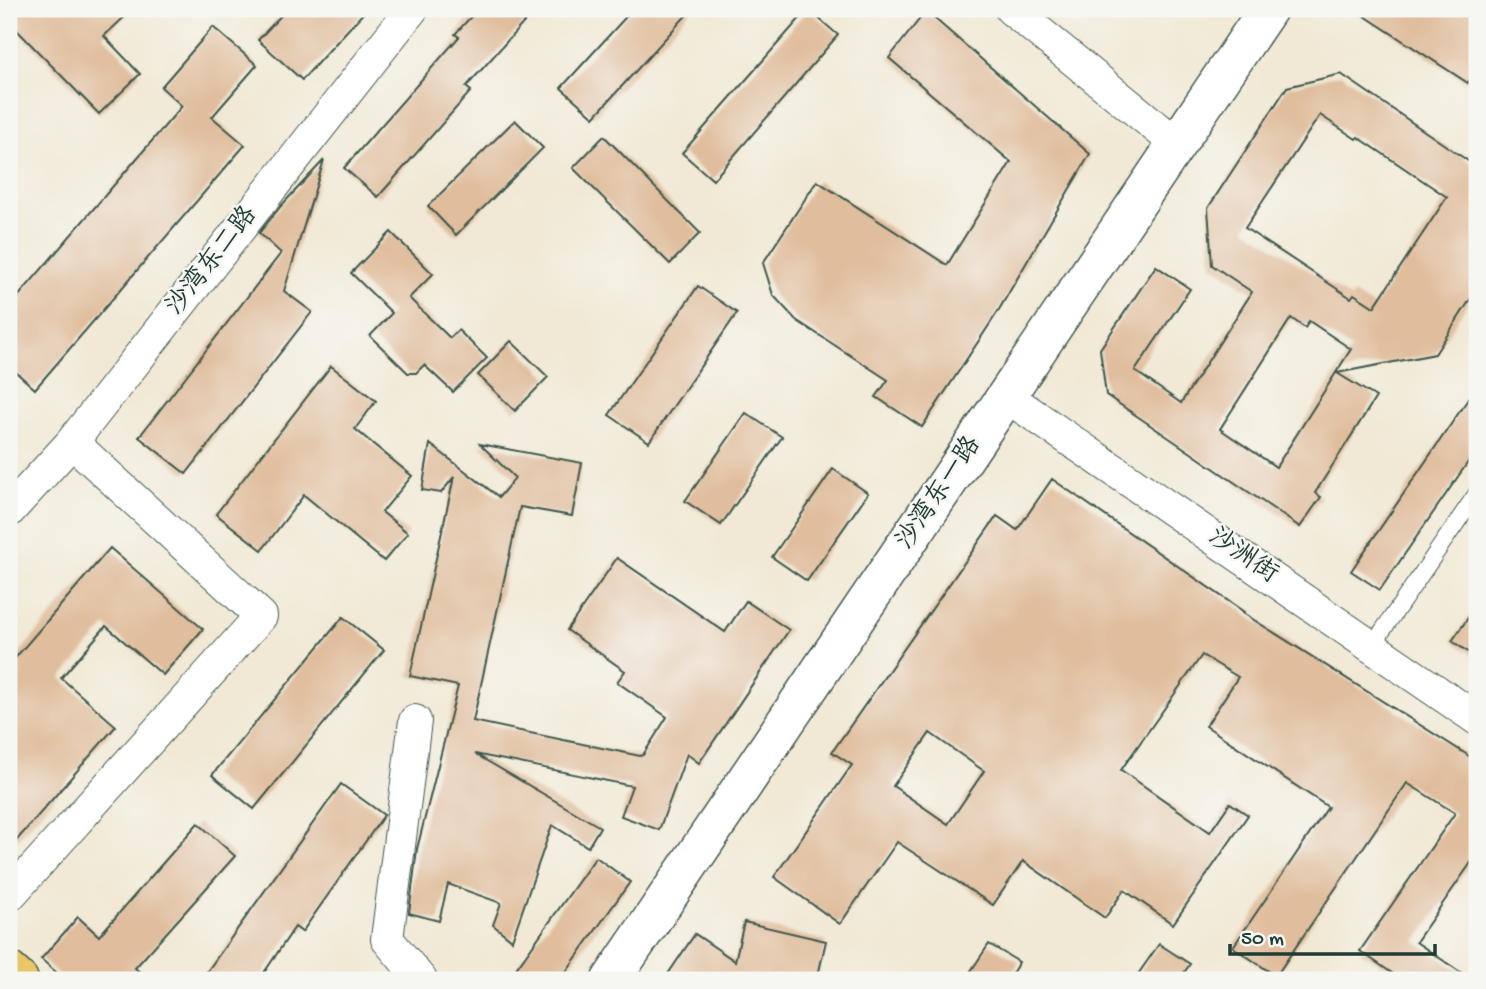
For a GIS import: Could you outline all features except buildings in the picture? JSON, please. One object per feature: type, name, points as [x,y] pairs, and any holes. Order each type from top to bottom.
[{"type":"main road","points":[[9,971],[19,980]]},
{"type":"street","name":"沙湾东二路","points":[[9,511],[72,442],[412,9]]},
{"type":"street","points":[[1010,9],[1177,144]]},
{"type":"street","name":"沙湾东一路","points":[[611,980],[1268,9]]},
{"type":"street","name":"沙洲街","points":[[1006,396],[1477,719]]},
{"type":"street","points":[[9,896],[261,616],[72,442]]},
{"type":"street","points":[[415,721],[387,939],[421,980]]},
{"type":"lane","points":[[1371,646],[1477,493]]}]
